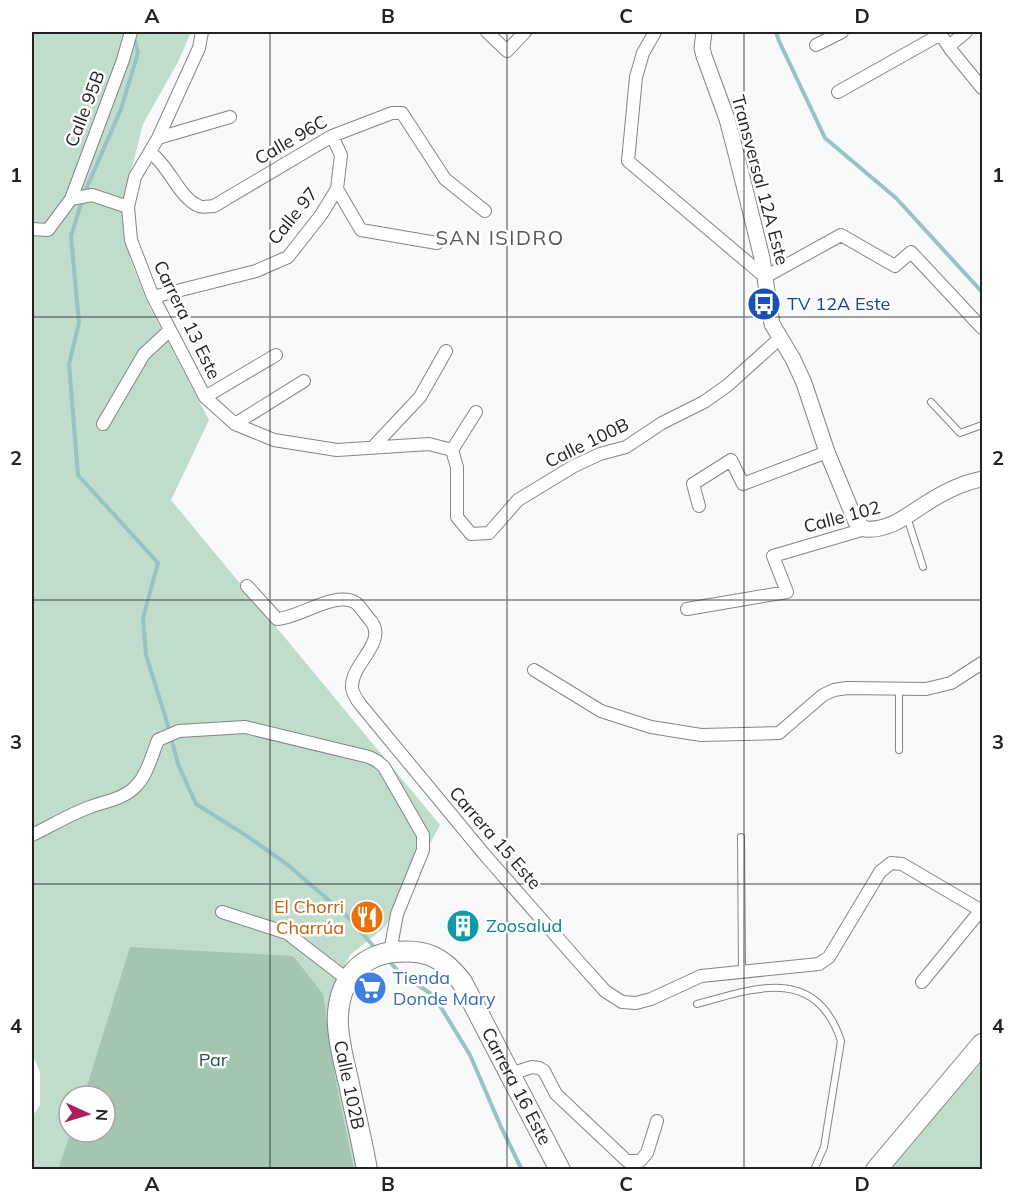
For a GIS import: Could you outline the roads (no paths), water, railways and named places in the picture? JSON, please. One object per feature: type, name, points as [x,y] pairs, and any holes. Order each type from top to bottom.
[{"type":"main road","name":"Carrera 16 Este","points":[[339,999],[348,980],[360,965],[369,959],[390,952],[419,951],[445,962],[469,993],[560,1170]]},
{"type":"main road","name":"Calle 102B","points":[[339,999],[339,1038],[367,1170]]},
{"type":"main road","points":[[876,1170],[982,1044]]},
{"type":"street","name":"Calle 95B","points":[[32,229],[48,230],[71,199],[132,32]]},
{"type":"street","name":"Carrera 13 Este","points":[[202,32],[199,48],[159,138],[135,177],[128,207],[131,240],[153,297],[205,398],[235,424],[274,440],[337,450],[429,444],[452,450]]},
{"type":"street","points":[[488,32],[507,51],[525,32]]},
{"type":"street","points":[[655,32],[643,53],[636,77],[628,161],[765,277],[841,235],[895,266],[910,252],[982,328]]},
{"type":"street","name":"Transversal 12A Este","points":[[704,32],[702,48],[727,119],[738,160],[765,277],[769,314],[779,339],[793,359],[804,383],[827,452],[854,517],[865,529]]},
{"type":"street","points":[[816,45],[842,32]]},
{"type":"street","points":[[949,46],[966,32]]},
{"type":"street","points":[[838,92],[940,33],[982,88]]},
{"type":"street","name":"Calle 96C","points":[[151,153],[160,159],[188,199],[201,207],[214,206],[332,136],[392,113],[402,113],[445,179],[485,211]]},
{"type":"street","points":[[159,138],[230,117]]},
{"type":"street","name":"Calle 97","points":[[153,297],[256,271],[288,257],[321,215],[337,189],[341,155],[332,136]]},
{"type":"street","points":[[337,189],[361,230],[437,243]]},
{"type":"street","points":[[71,199],[92,195],[128,207]]},
{"type":"street","points":[[103,424],[144,354],[170,330]]},
{"type":"street","name":"Calle 100B","points":[[452,450],[457,467],[457,517],[471,534],[489,533],[518,500],[574,466],[600,454],[626,447],[662,423],[704,402],[728,385],[779,339]]},
{"type":"street","points":[[372,448],[420,398],[446,351]]},
{"type":"street","points":[[205,398],[276,355]]},
{"type":"street","points":[[235,424],[304,381]]},
{"type":"street","points":[[452,450],[476,412]]},
{"type":"street","points":[[699,506],[693,484],[731,460],[743,484],[827,452]]},
{"type":"street","name":"Calle 102","points":[[687,609],[787,592],[773,556],[865,529],[884,528],[944,493],[982,479]]},
{"type":"street","name":"Carrera 15 Este","points":[[248,586],[277,619],[334,600],[356,603],[373,624],[376,633],[374,642],[355,672],[352,688],[360,704],[484,854],[605,991],[622,1002],[636,1003],[651,999],[701,976],[742,972]]},
{"type":"street","points":[[534,670],[601,711],[651,727],[701,735],[779,733],[824,695],[834,690],[848,688],[926,689],[951,683],[982,663]]},
{"type":"street","points":[[32,835],[90,807],[110,802],[127,793],[137,785],[149,764],[158,740],[179,731],[245,727],[369,757],[377,760],[384,767],[423,835],[423,850],[397,915],[390,952]]},
{"type":"street","points":[[742,972],[819,964],[829,957],[880,872],[891,863],[902,864],[982,910],[922,982]]},
{"type":"street","points":[[222,912],[287,933],[348,980]]},
{"type":"street","points":[[510,1074],[532,1067],[544,1071],[556,1094],[627,1161],[640,1161],[647,1153],[657,1121]]},
{"type":"lane","points":[[931,402],[960,433],[982,425]]},
{"type":"lane","points":[[906,517],[923,567]]},
{"type":"lane","points":[[899,689],[899,750]]},
{"type":"lane","points":[[741,837],[742,972]]},
{"type":"lane","points":[[697,1004],[747,990],[774,987],[803,993],[813,998],[825,1009],[836,1025],[841,1041],[824,1147],[814,1170]]},
{"type":"waterway","points":[[776,32],[825,138],[896,198],[982,292]]},
{"type":"waterway","points":[[84,194],[121,109],[138,53],[134,38]]},
{"type":"waterway","points":[[82,201],[71,236],[79,323],[69,364],[78,475],[158,563],[143,618],[146,655],[178,764],[196,804],[288,865],[347,916],[375,948]]},
{"type":"waterway","points":[[389,961],[399,972],[434,996],[470,1055],[522,1170]]},
{"type":"place","name":"TV 12A Este","points":[[764,304]]},
{"type":"place","name":"El Chorri Charrúa","points":[[367,917]]},
{"type":"place","name":"Zoosalud","points":[[463,926]]},
{"type":"place","name":"Tienda Donde Mary","points":[[370,988]]},
{"type":"district","name":"SAN ISIDRO","points":[[500,238]]},
{"type":"park label","name":"Par","points":[[213,1060]]}]
